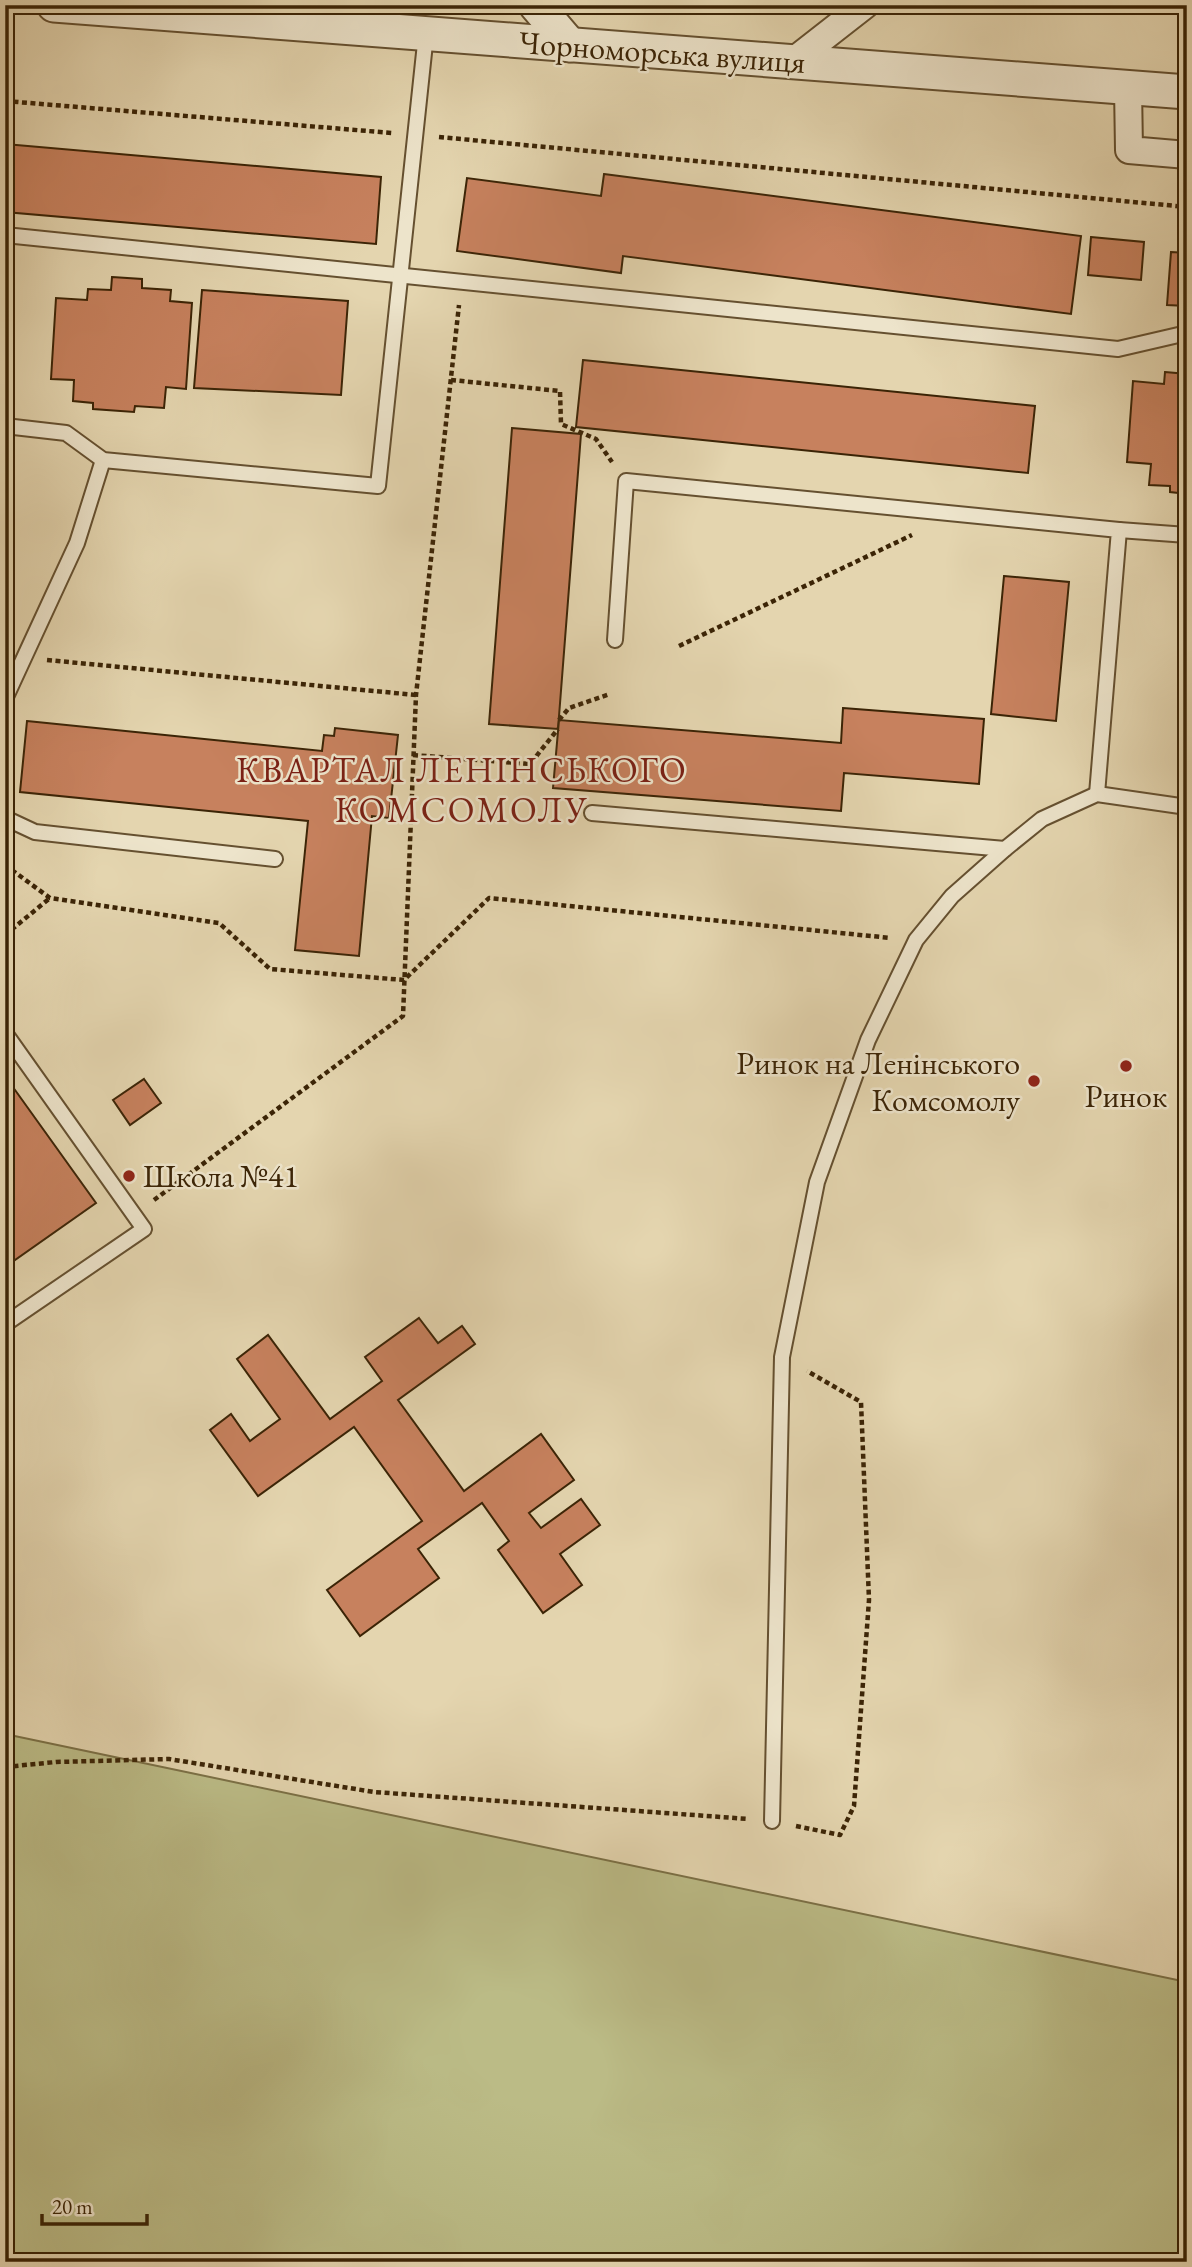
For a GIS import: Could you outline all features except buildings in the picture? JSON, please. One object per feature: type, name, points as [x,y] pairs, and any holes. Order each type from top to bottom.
[{"type":"street","name":"Чорноморська вулиця","points":[[54,5],[1187,92]]},
{"type":"street","points":[[536,5],[570,45]]},
{"type":"street","points":[[792,62],[865,5]]},
{"type":"street","points":[[1128,87],[1129,150],[1187,155]]},
{"type":"lane","points":[[5,426],[66,433],[103,460],[379,486],[426,34]]},
{"type":"lane","points":[[5,235],[1118,349],[1187,333]]},
{"type":"lane","points":[[5,699],[77,543],[103,460]]},
{"type":"lane","points":[[615,640],[626,481],[1187,535]]},
{"type":"lane","points":[[1097,794],[1119,530]]},
{"type":"lane","points":[[772,1821],[782,1357],[817,1182],[868,1040],[916,940],[952,896],[1042,819],[1097,794],[1187,807]]},
{"type":"lane","points":[[592,813],[1005,849]]},
{"type":"lane","points":[[5,818],[35,832],[275,859]]},
{"type":"lane","points":[[5,1033],[144,1229],[5,1324]]},
{"type":"path","points":[[5,101],[416,134],[1187,207]]},
{"type":"path","points":[[134,1215],[402,1017],[416,695],[462,283]]},
{"type":"path","points":[[451,380],[560,391],[561,424],[596,439],[626,481]]},
{"type":"path","points":[[679,646],[957,513]]},
{"type":"path","points":[[24,658],[416,695]]},
{"type":"path","points":[[559,720],[569,708],[610,694]]},
{"type":"path","points":[[413,755],[530,764],[558,729]]},
{"type":"path","points":[[5,865],[50,898],[219,923],[270,969],[404,980],[489,898],[916,940]]},
{"type":"path","points":[[5,935],[50,898]]},
{"type":"path","points":[[5,1767],[56,1762],[169,1759],[373,1792],[772,1821],[840,1835],[854,1805],[869,1600],[861,1402],[782,1357]]},
{"type":"green space","points":[[5,1734],[1187,1982],[1187,2262],[5,2262]]},
{"type":"place","name":"Ринок","points":[[1126,1066]]},
{"type":"place","name":"Ринок на Ленінського Комсомолу","points":[[1034,1081]]},
{"type":"place","name":"Школа №41","points":[[129,1176]]},
{"type":"district","name":"КВАРТАЛ ЛЕНІНСЬКОГО КОМСОМОЛУ","points":[[462,789]]}]
